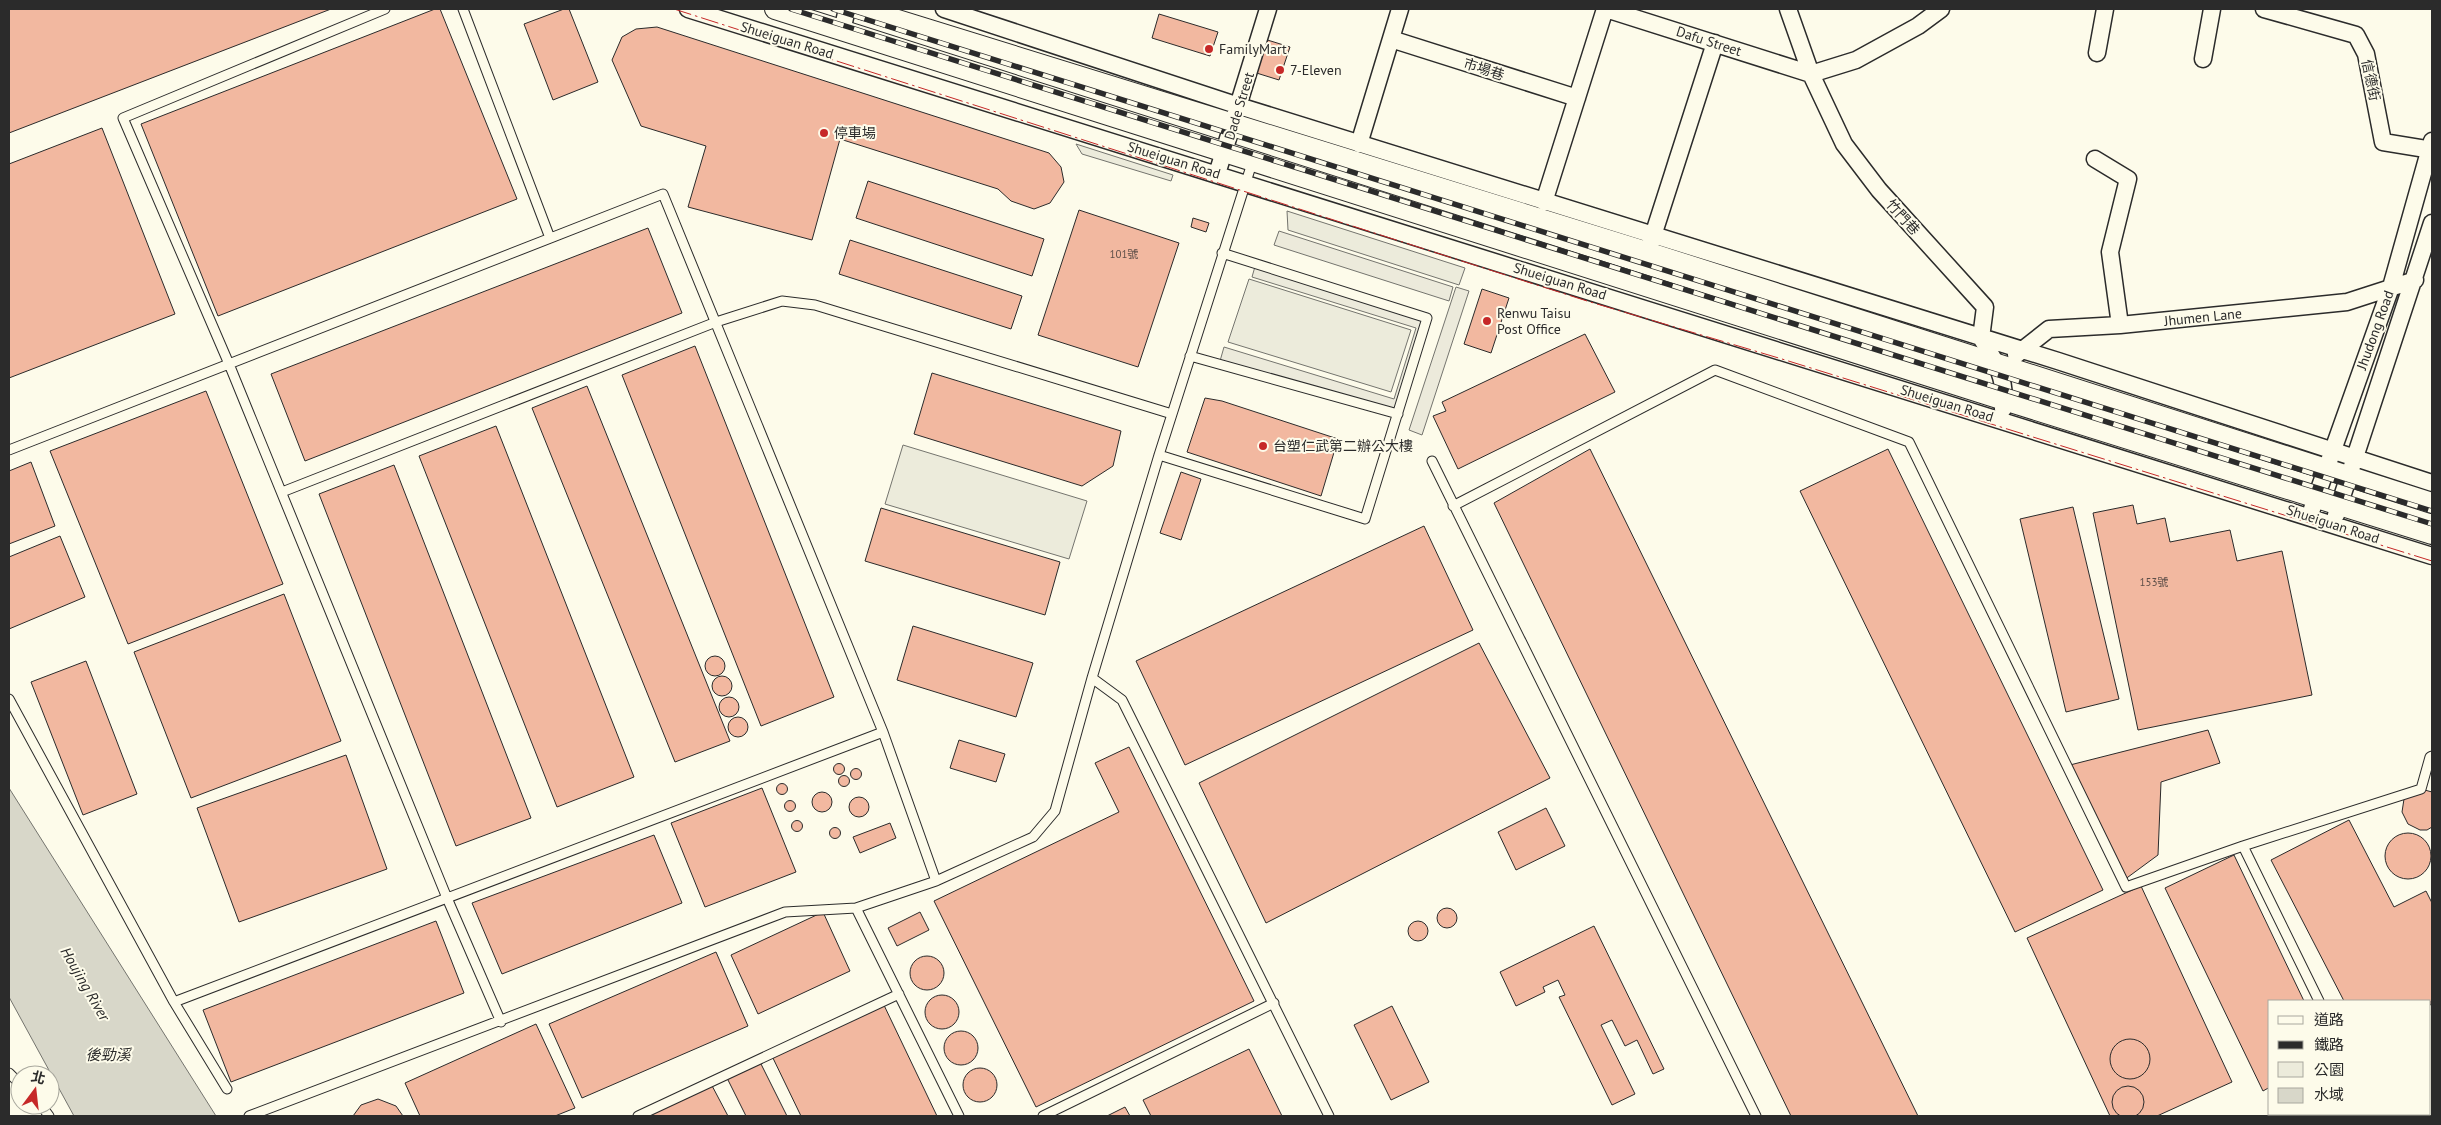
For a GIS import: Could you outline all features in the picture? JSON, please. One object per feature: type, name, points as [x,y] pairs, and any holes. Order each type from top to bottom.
[{"type":"street","name":"Shueiguan Road","points":[[688,9],[1245,183],[2002,410],[2315,496],[2432,534]]},
{"type":"street","name":"Shueiguan Road","points":[[775,9],[1253,160],[2002,410],[2309,517],[2432,556]]},
{"type":"street","points":[[842,31],[848,9]]},
{"type":"street","points":[[862,9],[1233,125],[2023,351],[2352,469],[2432,503]]},
{"type":"street","points":[[944,9],[1239,106],[1544,202],[1650,244],[1998,364],[2329,461]]},
{"type":"street","name":"Dade Street","points":[[1217,174],[1268,9]]},
{"type":"street","points":[[1359,144],[1400,9]]},
{"type":"street","points":[[1544,202],[1606,9]]},
{"type":"street","name":"Dafu Street","points":[[1606,9],[1811,74]]},
{"type":"street","name":"竹門巷","points":[[1788,9],[1811,74],[1844,144],[1879,190],[1985,307],[1980,338]]},
{"type":"street","points":[[1811,74],[1856,60],[1918,26],[1941,9]]},
{"type":"street","points":[[2097,53],[2105,9]]},
{"type":"street","points":[[2203,59],[2212,9]]},
{"type":"street","name":"信德街","points":[[2264,9],[2356,35],[2366,54],[2383,142],[2432,147]]},
{"type":"street","name":"市場巷","points":[[1391,39],[1577,98]]},
{"type":"street","points":[[1650,244],[1715,44]]},
{"type":"street","name":"Jhudong Road","points":[[2309,517],[2391,288],[2432,147]]},
{"type":"street","points":[[2096,159],[2128,179],[2110,252],[2120,325]]},
{"type":"street","name":"Jhudong Road","points":[[2334,525],[2432,223]]},
{"type":"street","name":"Jhumen Lane","points":[[1998,364],[2023,351],[2049,329],[2120,325],[2347,302],[2415,280]]},
{"type":"street","points":[[1980,338],[1998,364],[2002,410]]},
{"type":"street","points":[[2352,469],[2432,483]]},
{"type":"lane","points":[[384,9],[124,118],[230,364],[446,898],[501,1022]]},
{"type":"lane","points":[[463,9],[550,238]]},
{"type":"lane","points":[[249,1116],[501,1022],[785,912],[856,908],[936,881],[1033,837],[1055,811],[1092,678],[1159,456],[1253,160]]},
{"type":"lane","points":[[9,450],[663,194],[883,732],[936,881]]},
{"type":"lane","points":[[1159,456],[1365,519],[1398,414],[1427,318],[1222,253]]},
{"type":"lane","points":[[282,492],[716,322],[782,301],[814,305],[1172,414]]},
{"type":"lane","points":[[1190,356],[1398,414]]},
{"type":"lane","points":[[1453,506],[1715,370],[1908,442],[2126,887],[2243,846],[2421,789],[2430,757],[2432,756]]},
{"type":"lane","points":[[1432,461],[1756,1116]]},
{"type":"lane","points":[[1092,678],[1122,700],[1329,1116]]},
{"type":"lane","points":[[9,698],[174,1002],[227,1089]]},
{"type":"lane","points":[[174,1002],[883,732]]},
{"type":"lane","points":[[2243,846],[2319,1000]]},
{"type":"lane","points":[[856,908],[959,1116]]},
{"type":"lane","points":[[638,1116],[899,994]]},
{"type":"lane","points":[[1043,1116],[1274,1003]]},
{"type":"green space","points":[[1076,144],[1173,175],[1171,181],[1082,154]]},
{"type":"green space","points":[[1287,211],[1465,268],[1459,285],[1288,230]]},
{"type":"green space","points":[[1249,279],[1411,330],[1391,392],[1228,342]]},
{"type":"green space","points":[[903,445],[1087,501],[1069,559],[885,504]]},
{"type":"shaded area","points":[[1279,231],[1453,287],[1449,301],[1274,245]]},
{"type":"shaded area","points":[[1256,263],[1430,318],[1399,417],[1220,361],[1224,347],[1394,399],[1416,328],[1252,277]]},
{"type":"shaded area","points":[[1456,287],[1469,291],[1422,435],[1409,430]]},
{"type":"water","name":"後勁溪","points":[[9,788],[216,1116],[74,1116],[60,1090],[60,1065],[46,1065],[9,997]]},
{"type":"building","points":[[9,9],[331,9],[9,133]]},
{"type":"building","points":[[435,9],[440,9],[517,199],[218,316],[141,124]]},
{"type":"building","points":[[564,9],[569,9],[598,82],[553,100],[524,24]]},
{"type":"building","points":[[1159,14],[1218,32],[1210,56],[1152,38]]},
{"type":"building","name":"停車場","points":[[657,27],[1049,153],[1061,167],[1064,182],[1050,203],[1034,209],[1011,201],[998,189],[840,139],[812,240],[688,207],[706,146],[641,126],[612,60],[622,37],[636,29]]},
{"type":"building","points":[[1261,38],[1290,47],[1279,80],[1250,71]]},
{"type":"building","points":[[102,128],[175,314],[9,378],[9,164]]},
{"type":"building","points":[[868,181],[1044,239],[1032,276],[856,218]]},
{"type":"building","points":[[1079,210],[1179,243],[1138,367],[1038,335]]},
{"type":"building","points":[[1193,218],[1209,223],[1206,232],[1191,227]]},
{"type":"building","points":[[648,228],[682,313],[305,461],[271,374]]},
{"type":"building","points":[[850,240],[1022,296],[1011,329],[839,274]]},
{"type":"building","name":"Renwu Taisu Post Office","points":[[1482,289],[1509,298],[1491,353],[1464,344]]},
{"type":"building","points":[[1585,334],[1615,392],[1458,469],[1433,416],[1446,411],[1442,402]]},
{"type":"building","points":[[695,346],[834,697],[761,726],[622,375]]},
{"type":"building","points":[[932,373],[1121,431],[1113,466],[1082,486],[914,434]]},
{"type":"building","points":[[587,386],[730,741],[675,762],[532,408]]},
{"type":"building","points":[[206,391],[283,584],[128,644],[50,451]]},
{"type":"building","name":"台塑仁武第二辦公大樓","points":[[1205,398],[1222,401],[1338,439],[1321,496],[1187,452]]},
{"type":"building","points":[[496,426],[634,777],[557,807],[419,456]]},
{"type":"building","points":[[1590,449],[1918,1116],[1791,1116],[1494,503]]},
{"type":"building","points":[[1888,449],[2103,890],[2015,932],[1800,491]]},
{"type":"building","points":[[31,462],[55,526],[9,544],[9,471]]},
{"type":"building","points":[[394,465],[531,818],[456,846],[319,494]]},
{"type":"building","points":[[1181,472],[1201,479],[1181,540],[1160,533]]},
{"type":"building","points":[[2133,505],[2137,524],[2165,518],[2170,542],[2230,530],[2237,561],[2282,551],[2312,695],[2138,730],[2093,513]]},
{"type":"building","points":[[2073,507],[2119,699],[2066,712],[2020,519]]},
{"type":"building","points":[[881,508],[1060,562],[1045,615],[865,561]]},
{"type":"building","points":[[1424,526],[1473,630],[1185,765],[1136,661]]},
{"type":"building","points":[[60,536],[85,597],[9,629],[9,557]]},
{"type":"building","points":[[284,594],[341,741],[191,798],[134,652]]},
{"type":"building","points":[[913,626],[1033,663],[1016,717],[897,680]]},
{"type":"building","points":[[1479,643],[1550,778],[1266,923],[1199,783]]},
{"type":"building","points":[[715,656],[722,659],[725,666],[722,673],[715,676],[708,673],[705,666],[708,659]]},
{"type":"building","points":[[86,661],[137,794],[83,815],[31,682]]},
{"type":"building","points":[[722,676],[729,679],[732,686],[729,693],[722,696],[715,693],[712,686],[715,679]]},
{"type":"building","points":[[729,697],[736,700],[739,707],[736,714],[729,717],[722,714],[719,707],[722,700]]},
{"type":"building","points":[[738,717],[745,720],[748,727],[745,734],[738,737],[731,734],[728,727],[731,720]]},
{"type":"building","points":[[2208,730],[2220,763],[2161,782],[2158,855],[2124,880],[2066,766]]},
{"type":"building","points":[[959,740],[1005,754],[996,782],[950,768]]},
{"type":"building","points":[[1129,747],[1254,1001],[1036,1107],[934,901],[1119,812],[1095,763]]},
{"type":"building","points":[[346,755],[387,869],[239,922],[197,808]]},
{"type":"building","points":[[837,764],[841,764],[844,769],[843,773],[837,774],[834,771],[834,767]]},
{"type":"building","points":[[854,769],[858,769],[861,774],[860,778],[854,779],[851,776],[851,772]]},
{"type":"building","points":[[842,776],[846,776],[849,781],[848,785],[842,786],[839,783],[839,779]]},
{"type":"building","points":[[780,784],[784,784],[787,789],[786,793],[780,794],[777,791],[777,787]]},
{"type":"building","points":[[762,788],[796,872],[705,907],[671,823]]},
{"type":"building","points":[[2421,789],[2432,792],[2432,827],[2427,830],[2420,830],[2408,824],[2402,812],[2404,799],[2409,794]]},
{"type":"building","points":[[822,792],[829,795],[832,802],[829,809],[822,812],[815,809],[812,802],[815,795]]},
{"type":"building","points":[[859,797],[866,800],[869,807],[866,814],[859,817],[852,814],[849,807],[852,800]]},
{"type":"building","points":[[788,801],[792,801],[795,806],[794,810],[788,811],[785,808],[785,804]]},
{"type":"building","points":[[1546,808],[1565,846],[1516,870],[1498,832]]},
{"type":"building","points":[[2349,820],[2394,907],[2426,891],[2432,903],[2432,1004],[2431,1000],[2343,1000],[2271,860]]},
{"type":"building","points":[[795,821],[799,821],[802,826],[801,830],[795,831],[792,828],[792,824]]},
{"type":"building","points":[[890,823],[896,838],[860,853],[853,837]]},
{"type":"building","points":[[833,828],[837,828],[840,833],[839,837],[833,838],[830,835],[830,831]]},
{"type":"building","points":[[2408,833],[2421,837],[2427,843],[2431,856],[2427,869],[2421,875],[2408,879],[2395,875],[2389,869],[2385,856],[2389,843],[2395,837]]},
{"type":"building","points":[[654,835],[682,903],[502,974],[472,903]]},
{"type":"building","points":[[2234,855],[2304,1000],[2268,1000],[2268,1088],[2263,1091],[2165,888]]},
{"type":"building","points":[[2141,886],[2232,1082],[2157,1116],[2110,1116],[2027,938]]},
{"type":"building","points":[[1447,908],[1454,911],[1457,918],[1454,925],[1447,928],[1440,925],[1437,918],[1440,911]]},
{"type":"building","points":[[823,912],[850,971],[758,1014],[731,955]]},
{"type":"building","points":[[920,912],[929,930],[897,946],[888,928]]},
{"type":"building","points":[[436,921],[464,993],[231,1082],[203,1010]]},
{"type":"building","points":[[1418,921],[1425,924],[1428,931],[1425,938],[1418,941],[1411,938],[1408,931],[1411,924]]},
{"type":"building","points":[[1594,926],[1664,1069],[1653,1074],[1637,1040],[1625,1046],[1612,1020],[1601,1025],[1635,1094],[1612,1105],[1559,997],[1565,995],[1558,980],[1543,987],[1545,992],[1516,1006],[1500,972]]},
{"type":"building","points":[[716,952],[748,1026],[582,1098],[549,1024]]},
{"type":"building","points":[[927,956],[934,957],[939,961],[943,966],[943,980],[939,985],[934,989],[927,990],[920,989],[915,985],[911,980],[910,973],[911,966],[915,961],[920,957]]},
{"type":"building","points":[[942,995],[949,996],[954,1000],[958,1005],[958,1019],[954,1024],[949,1028],[942,1029],[935,1028],[930,1024],[926,1019],[925,1012],[926,1005],[930,1000],[935,996]]},
{"type":"building","points":[[882,1001],[937,1116],[801,1116],[771,1054]]},
{"type":"building","points":[[1392,1006],[1429,1082],[1391,1100],[1354,1025]]},
{"type":"building","points":[[536,1024],[575,1108],[555,1116],[420,1116],[405,1083]]},
{"type":"building","points":[[961,1031],[968,1032],[973,1036],[977,1041],[977,1055],[973,1060],[968,1064],[961,1065],[954,1064],[949,1060],[945,1055],[944,1048],[945,1041],[949,1036],[954,1032]]},
{"type":"building","points":[[2126,1039],[2134,1039],[2141,1042],[2147,1048],[2150,1059],[2147,1070],[2141,1076],[2134,1079],[2126,1079],[2119,1076],[2113,1070],[2110,1063],[2110,1055],[2113,1048],[2119,1042]]},
{"type":"building","points":[[1249,1049],[1282,1116],[1151,1116],[1143,1100]]},
{"type":"building","points":[[760,1062],[787,1116],[746,1116],[727,1078]]},
{"type":"building","points":[[980,1068],[987,1069],[992,1073],[996,1078],[996,1092],[992,1097],[987,1101],[980,1102],[973,1101],[968,1097],[964,1092],[963,1085],[964,1078],[968,1073],[973,1069]]},
{"type":"building","points":[[709,1080],[728,1116],[640,1116]]},
{"type":"building","points":[[2128,1086],[2140,1090],[2144,1102],[2140,1114],[2128,1118],[2116,1114],[2112,1102],[2116,1090]]},
{"type":"building","points":[[378,1099],[396,1106],[403,1116],[353,1116],[361,1105]]},
{"type":"building","points":[[1125,1107],[1130,1116],[1107,1116]]},
{"type":"railway","points":[[791,9],[2432,524]]},
{"type":"railway","points":[[833,9],[2432,511]]},
{"type":"power","points":[[674,9],[1587,301],[1782,359],[2432,561]]},
{"type":"place","name":"FamilyMart","points":[[1209,49]]},
{"type":"place","name":"7-Eleven","points":[[1280,70]]},
{"type":"place","name":"停車場","points":[[824,133]]},
{"type":"place","name":"Renwu Taisu Post Office","points":[[1487,321]]},
{"type":"place","name":"台塑仁武第二辦公大樓","points":[[1263,446]]},
{"type":"water label","name":"Houjing River","points":[[85,984]]}]
